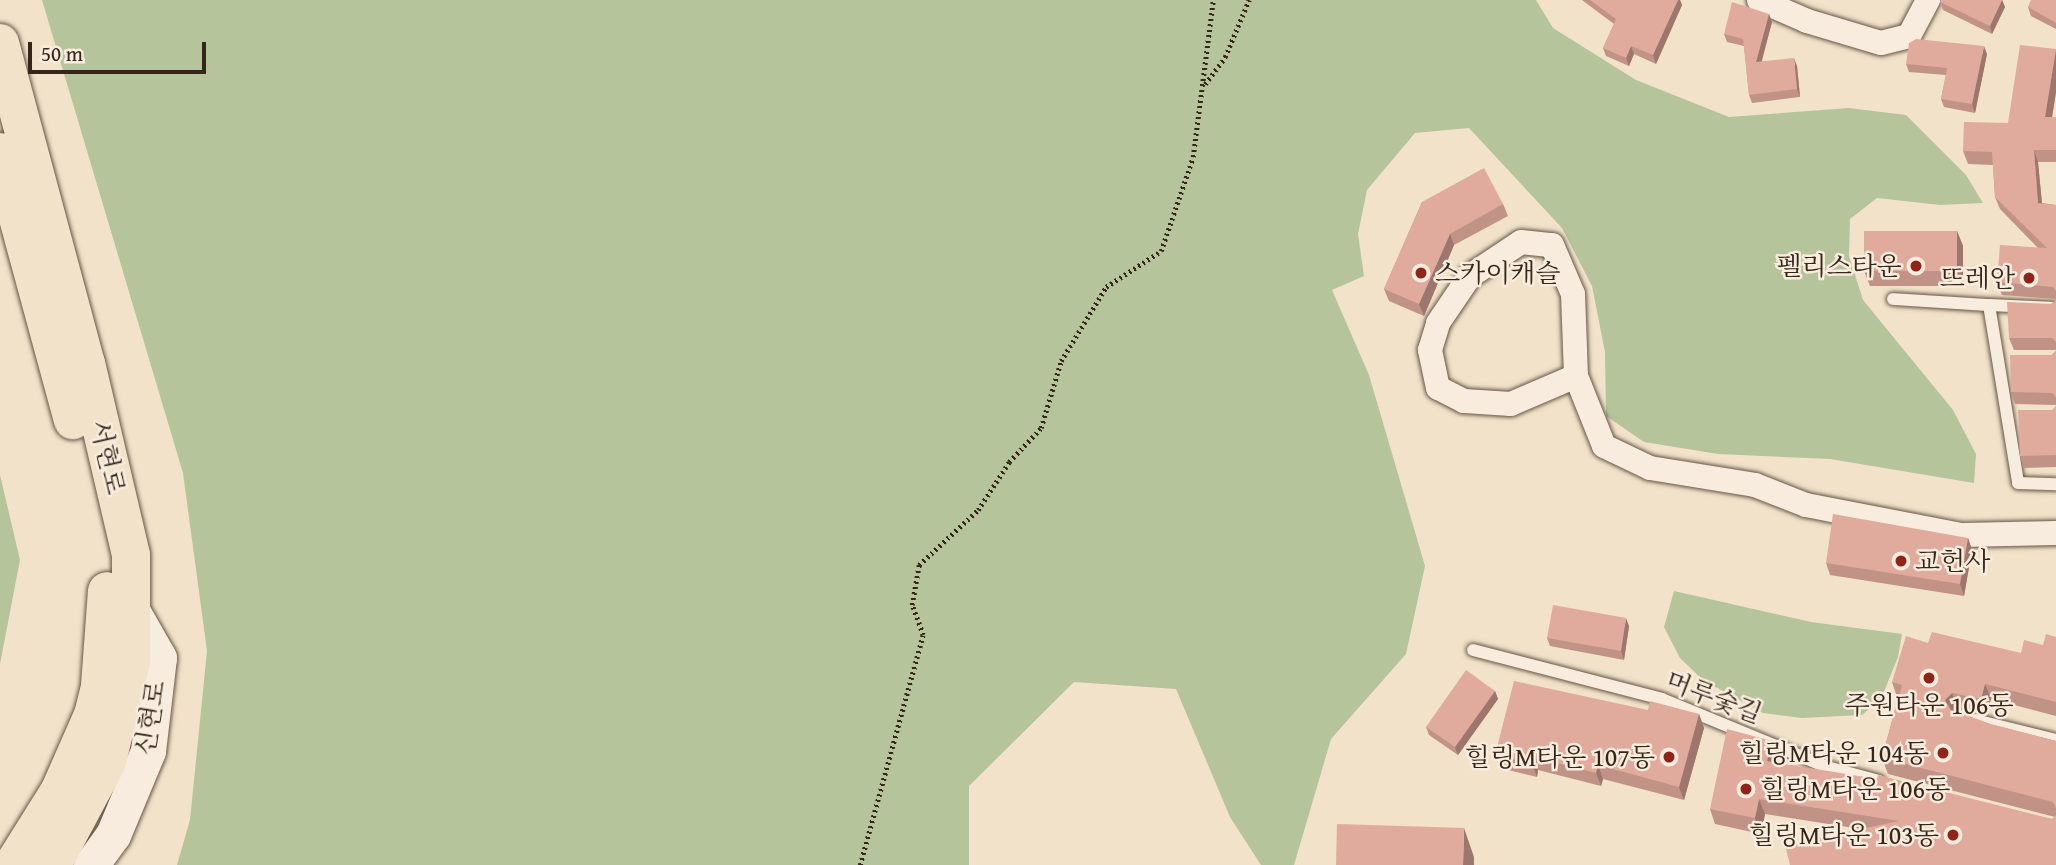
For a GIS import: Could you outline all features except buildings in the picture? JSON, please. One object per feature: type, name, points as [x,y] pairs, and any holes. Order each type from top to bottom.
[{"type":"main road","name":"서현로","points":[[0,43],[86,363],[131,555],[131,662],[107,762],[52,865]]},
{"type":"main road","name":"서현로","points":[[0,152],[108,567],[100,687],[93,715],[60,790],[13,865]]},
{"type":"main road","name":"신현로","points":[[91,865],[113,835],[148,751],[159,658],[130,607]]},
{"type":"street","points":[[1759,0],[1807,21],[1881,43],[1909,36],[1928,0]]},
{"type":"street","points":[[1576,376],[1511,404],[1464,401],[1438,388],[1430,350],[1438,323],[1470,276],[1521,242],[1552,246],[1573,294],[1576,376],[1604,446],[1650,468],[1755,485],[1805,505],[1961,535],[2056,533]]},
{"type":"lane","points":[[1893,299],[2056,308]]},
{"type":"lane","points":[[1989,305],[2004,359],[2013,414],[2018,483],[2056,484]]},
{"type":"lane","name":"머루숯길","points":[[1473,650],[1662,699],[1827,767],[1893,785]]},
{"type":"lane","points":[[1959,717],[2056,740]]},
{"type":"path","points":[[860,865],[923,635],[912,605],[919,565],[978,510],[1009,462],[1041,428],[1061,360],[1106,287],[1160,251],[1193,157],[1213,0]]},
{"type":"path","points":[[1204,85],[1225,57],[1249,0]]},
{"type":"green space","points":[[42,0],[1536,0],[1553,28],[1636,80],[1729,117],[1849,108],[1906,115],[1966,175],[1983,203],[1940,205],[1877,198],[1850,219],[1849,256],[1863,300],[1953,410],[1976,454],[1974,483],[1830,459],[1718,454],[1644,442],[1606,416],[1605,352],[1592,286],[1562,228],[1469,128],[1415,133],[1367,190],[1358,234],[1364,276],[1332,290],[1369,375],[1425,566],[1406,654],[1331,739],[1294,865],[1261,865],[1230,817],[1176,689],[1074,682],[969,786],[969,865],[177,865],[190,820],[207,651],[183,473]]},
{"type":"green space","points":[[0,475],[20,560],[0,664]]},
{"type":"green space","points":[[1674,591],[1811,622],[1902,634],[1898,657],[1881,699],[1862,715],[1802,718],[1763,713],[1703,680],[1680,658],[1664,627]]},
{"type":"place","name":"펠리스타운","points":[[1916,266]]},
{"type":"place","name":"스카이캐슬","points":[[1421,273]]},
{"type":"place","name":"뜨레안","points":[[2029,278]]},
{"type":"place","name":"교헌사","points":[[1901,561]]},
{"type":"place","name":"주원타운 106동","points":[[1929,678]]},
{"type":"place","name":"힐링M타운 104동","points":[[1943,753]]},
{"type":"place","name":"힐링M타운 107동","points":[[1669,757]]},
{"type":"place","name":"힐링M타운 106동","points":[[1746,789]]},
{"type":"place","name":"힐링M타운 103동","points":[[1953,835]]}]
